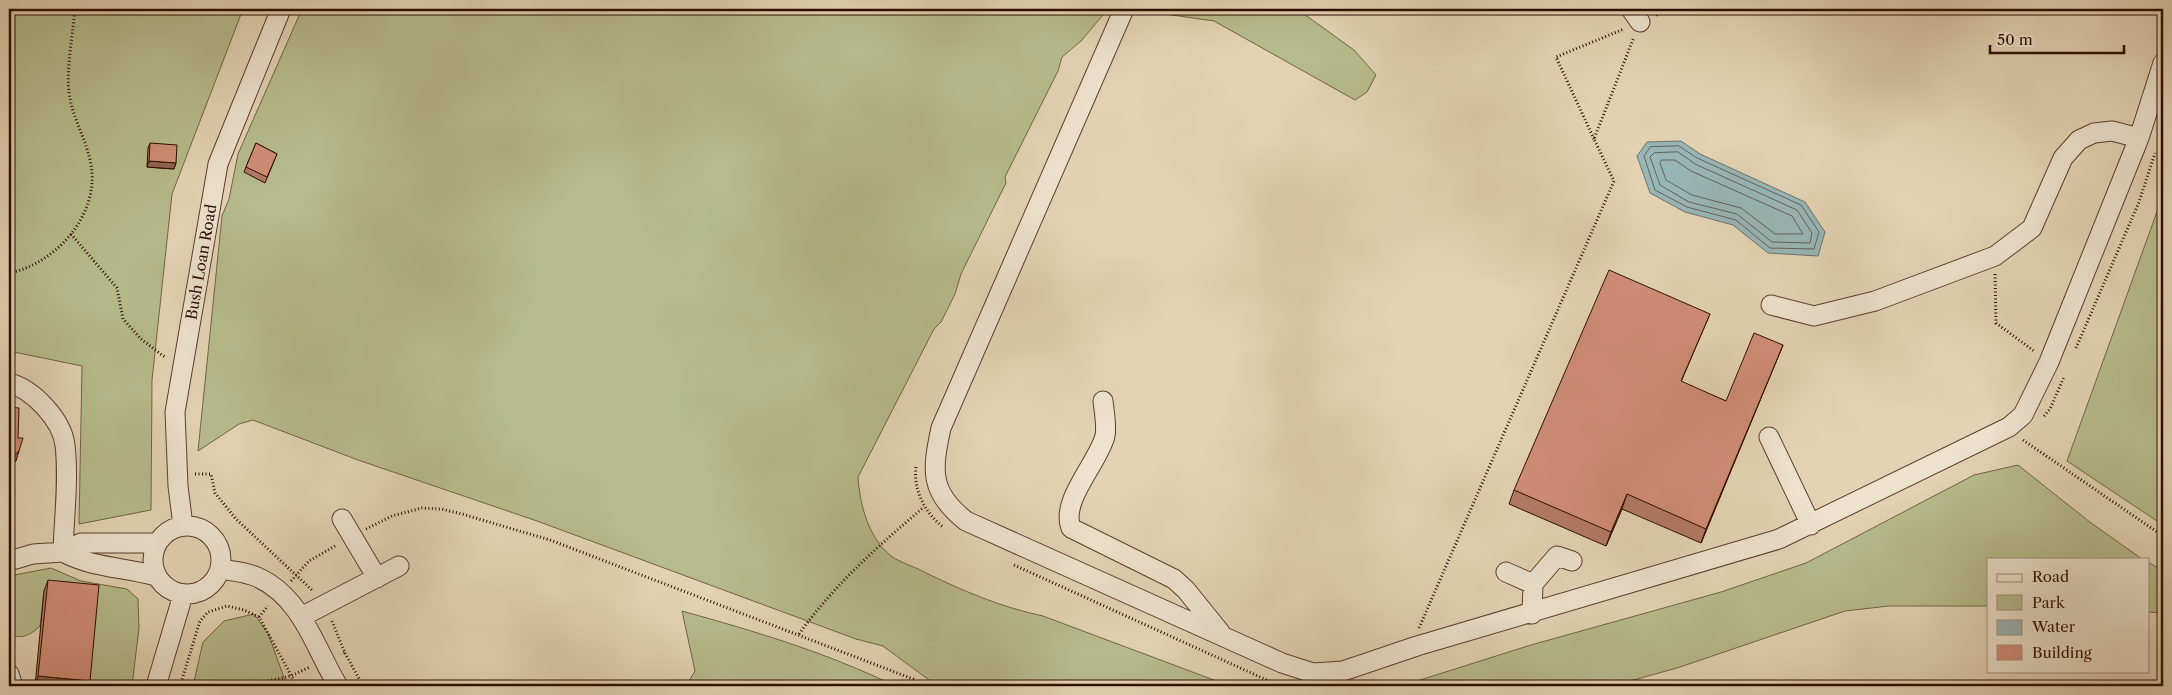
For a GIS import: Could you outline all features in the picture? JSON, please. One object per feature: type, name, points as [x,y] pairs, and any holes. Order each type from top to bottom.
[{"type":"street","name":"Bush Loan Road","points":[[183,526],[175,412],[218,164],[281,9]]},
{"type":"street","points":[[1124,9],[941,428],[934,460],[938,488],[951,509],[966,520],[1225,638],[1282,663],[1313,673],[1343,671],[1417,646],[1532,614],[1778,539],[1811,525],[2009,427],[2023,416],[2049,362],[2139,138],[2163,63]]},
{"type":"street","points":[[1771,305],[1814,316],[1875,301],[1995,256],[2032,228],[2063,158],[2078,140],[2094,133],[2112,131],[2139,138]]},
{"type":"street","points":[[9,383],[29,391],[51,414],[65,443],[63,552]]},
{"type":"street","points":[[1103,401],[1105,435],[1072,500],[1067,519],[1071,528],[1174,579],[1186,590],[1225,638]]},
{"type":"street","points":[[1770,437],[1811,525]]},
{"type":"street","points":[[342,518],[377,578]]},
{"type":"street","points":[[183,526],[196,527],[208,533],[217,543],[221,556],[220,569],[215,580],[207,588],[195,594],[183,595],[172,592],[163,586],[156,576],[152,560],[157,543],[164,535],[183,526]]},
{"type":"street","points":[[9,561],[33,554],[63,552],[80,543],[157,543]]},
{"type":"street","points":[[63,552],[81,562],[138,571],[156,576]]},
{"type":"street","points":[[1532,614],[1533,584],[1558,556],[1572,562]]},
{"type":"street","points":[[303,616],[399,566]]},
{"type":"street","points":[[220,569],[256,577],[273,586],[303,616],[323,661],[338,686]]},
{"type":"street","points":[[1506,572],[1533,584]]},
{"type":"street","points":[[156,686],[183,595]]},
{"type":"street","points":[[9,674],[13,686]]},
{"type":"path","points":[[9,273],[44,258],[64,242],[82,218],[91,191],[91,165],[71,110],[68,89],[75,9]]},
{"type":"path","points":[[1417,646],[1415,636],[1593,234],[1614,181],[1556,57],[1635,15],[1672,9]]},
{"type":"path","points":[[1594,139],[1635,15]]},
{"type":"path","points":[[2073,355],[2139,202],[2155,151]]},
{"type":"path","points":[[71,234],[117,288],[123,320],[141,339],[182,370]]},
{"type":"path","points":[[1995,256],[1996,323],[2049,362]]},
{"type":"path","points":[[2040,422],[2050,409],[2066,373]]},
{"type":"path","points":[[2018,443],[2029,434]]},
{"type":"path","points":[[2023,440],[2163,536]]},
{"type":"path","points":[[916,461],[914,478],[924,507],[948,530]]},
{"type":"path","points":[[178,475],[211,474],[215,493],[219,499],[265,548],[297,576],[309,561],[392,516],[422,508],[441,509],[550,540],[694,597],[799,634],[913,679],[922,686]]},
{"type":"path","points":[[799,634],[819,606],[856,567],[924,507]]},
{"type":"path","points":[[1008,562],[1270,681],[1279,682]]},
{"type":"path","points":[[180,686],[200,621],[208,612],[227,606],[244,610],[259,617],[296,686]]},
{"type":"path","points":[[345,653],[362,686]]},
{"type":"path","points":[[244,686],[291,676],[323,661]]},
{"type":"green space","points":[[9,9],[243,9],[172,194],[152,380],[151,510],[79,524],[82,366],[9,351]]},
{"type":"green space","points":[[302,9],[1108,9],[1081,41],[1062,57],[1058,71],[1005,177],[1006,183],[961,274],[955,294],[941,322],[934,329],[858,477],[861,498],[863,509],[876,540],[891,556],[898,560],[981,597],[1011,608],[1043,616],[1230,686],[937,686],[883,646],[856,639],[537,521],[358,460],[253,420],[239,424],[198,451],[222,216],[229,199],[238,154]]},
{"type":"green space","points":[[1150,9],[1297,9],[1354,50],[1376,75],[1367,92],[1355,100],[1214,21],[1158,13]]},
{"type":"green space","points":[[2163,195],[2163,525],[2067,461]]},
{"type":"green space","points":[[2018,465],[2091,523],[2141,558],[1987,558],[1987,606],[1889,606],[1845,611],[1677,668],[1612,686],[1401,686],[1531,645],[1721,592],[1806,563],[1974,475]]},
{"type":"green space","points":[[2150,563],[2163,571],[2163,613],[2150,612]]},
{"type":"green space","points":[[51,568],[81,581],[127,589],[138,599],[139,628],[132,686],[87,686],[44,591],[40,626],[26,636],[18,637],[9,634],[9,576]]},
{"type":"green space","points":[[682,611],[817,653],[895,686],[686,686],[695,671]]},
{"type":"green space","points":[[254,614],[268,633],[287,686],[193,686],[203,642],[224,621]]},
{"type":"water","points":[[1681,141],[1700,154],[1805,202],[1825,232],[1818,256],[1768,253],[1733,225],[1685,212],[1650,193],[1637,156],[1647,142]]},
{"type":"building","points":[[150,143],[177,145],[176,163],[149,161]]},
{"type":"building","points":[[256,143],[277,154],[267,177],[246,167]]},
{"type":"building","points":[[1609,270],[1710,314],[1681,381],[1726,401],[1754,333],[1783,345],[1706,529],[1627,494],[1611,532],[1514,490]]},
{"type":"building","points":[[9,407],[19,408],[18,438],[23,438],[19,451],[9,460]]},
{"type":"building","points":[[48,580],[99,585],[90,681],[38,676]]}]
